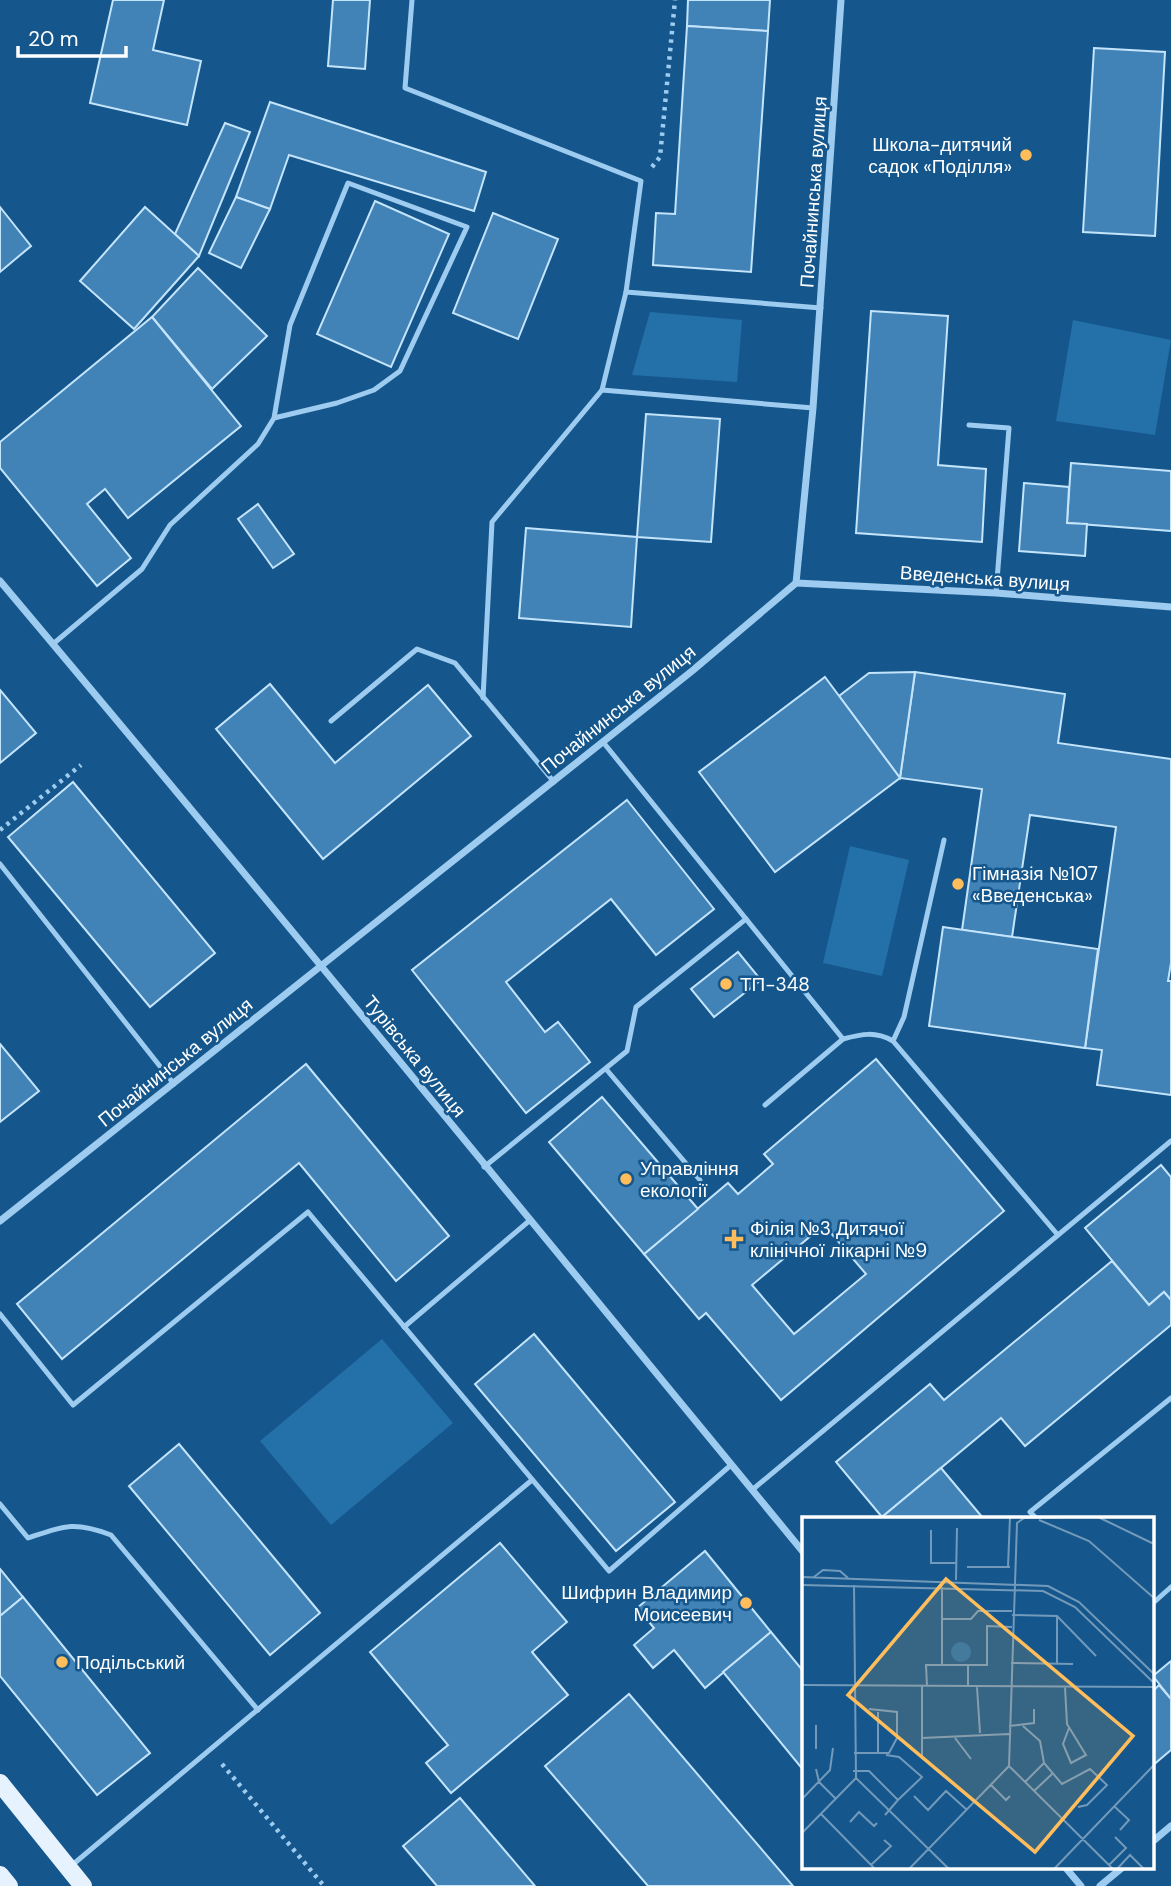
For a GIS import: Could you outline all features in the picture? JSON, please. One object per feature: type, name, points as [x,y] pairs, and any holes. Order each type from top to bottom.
[{"type":"main road","points":[[0,1783],[83,1886]]},
{"type":"main road","points":[[0,1875],[9,1886]]},
{"type":"street","name":"Почайнинська вулиця","points":[[0,1221],[554,782],[796,583],[821,308],[841,0]]},
{"type":"street","name":"Турівська вулиця","points":[[0,581],[322,965],[484,1167],[802,1552]]},
{"type":"street","name":"Введенська вулиця","points":[[796,583],[996,593],[1171,607]]},
{"type":"street","points":[[1154,1840],[1171,1826]]},
{"type":"street","points":[[1066,1868],[1081,1886]]},
{"type":"street","points":[[1100,1886],[1122,1868]]},
{"type":"lane","points":[[412,0],[405,89],[640,181],[626,292],[602,390],[492,522],[483,698]]},
{"type":"lane","points":[[53,644],[142,569],[170,525],[258,444],[274,418],[290,325],[348,183],[467,227],[400,371],[374,390],[337,403],[274,418]]},
{"type":"lane","points":[[626,292],[821,308]]},
{"type":"lane","points":[[602,390],[813,408]]},
{"type":"lane","points":[[969,425],[1009,428],[996,593]]},
{"type":"lane","points":[[331,720],[417,649],[455,663],[554,782]]},
{"type":"lane","points":[[603,742],[843,1039]]},
{"type":"lane","points":[[893,1041],[904,1017],[944,840]]},
{"type":"lane","points":[[0,864],[174,1084]]},
{"type":"lane","points":[[484,1167],[627,1051],[636,1007],[746,919]]},
{"type":"lane","points":[[765,1105],[843,1039],[865,1033],[881,1034],[893,1041],[1057,1234]]},
{"type":"lane","points":[[606,1069],[699,1180]]},
{"type":"lane","points":[[752,1490],[1171,1140]]},
{"type":"lane","points":[[0,1314],[74,1405],[308,1212],[609,1571],[731,1465]]},
{"type":"lane","points":[[404,1327],[529,1221]]},
{"type":"lane","points":[[1035,1517],[1031,1512],[1171,1398]]},
{"type":"lane","points":[[69,1868],[533,1480]]},
{"type":"lane","points":[[0,1504],[28,1538],[63,1526],[86,1526],[111,1535],[258,1710]]},
{"type":"lane","points":[[1154,1602],[1171,1587]]},
{"type":"path","points":[[640,181],[660,158],[675,0]]},
{"type":"path","points":[[0,830],[81,765]]},
{"type":"path","points":[[210,1750],[324,1886]]},
{"type":"shaded area","points":[[650,312],[742,320],[737,382],[632,375]]},
{"type":"shaded area","points":[[1073,320],[1171,340],[1155,435],[1056,421]]},
{"type":"shaded area","points":[[850,846],[909,860],[882,976],[823,963]]},
{"type":"shaded area","points":[[382,1339],[453,1423],[331,1525],[260,1441]]},
{"type":"building","points":[[113,0],[164,0],[153,50],[201,61],[187,125],[90,103]]},
{"type":"building","points":[[333,0],[370,0],[365,69],[328,66]]},
{"type":"building","points":[[688,0],[770,0],[768,31],[687,26]]},
{"type":"building","points":[[687,26],[768,31],[751,272],[653,265],[656,213],[675,214]]},
{"type":"building","points":[[1094,48],[1165,52],[1155,236],[1083,232]]},
{"type":"building","points":[[270,102],[486,172],[474,211],[289,155],[270,209],[236,197]]},
{"type":"building","points":[[225,123],[250,132],[199,256],[175,234]]},
{"type":"building","points":[[236,197],[270,209],[241,268],[209,253]]},
{"type":"building","points":[[375,201],[449,234],[391,367],[317,334]]},
{"type":"building","points":[[0,207],[31,246],[0,272]]},
{"type":"building","points":[[145,207],[199,256],[134,329],[80,281]]},
{"type":"building","points":[[493,213],[558,239],[518,339],[453,313]]},
{"type":"building","points":[[198,268],[267,336],[212,389],[152,317]]},
{"type":"building","points":[[871,311],[948,316],[938,465],[986,469],[982,542],[856,533]]},
{"type":"building","points":[[152,317],[241,426],[128,518],[105,489],[87,504],[131,558],[97,586],[0,468],[0,442]]},
{"type":"building","points":[[646,414],[720,419],[711,542],[637,537]]},
{"type":"building","points":[[1071,463],[1171,471],[1171,531],[1067,523]]},
{"type":"building","points":[[1024,483],[1069,487],[1067,523],[1087,524],[1085,556],[1019,551]]},
{"type":"building","points":[[258,504],[294,554],[273,568],[238,519]]},
{"type":"building","points":[[526,528],[637,537],[631,627],[519,618]]},
{"type":"building","points":[[915,672],[1065,694],[1058,743],[1171,759],[1171,963],[1168,981],[1171,981],[1171,1095],[1097,1085],[1102,1050],[1085,1048],[1116,827],[1030,815],[1012,937],[962,930],[982,789],[900,778]]},
{"type":"building","points":[[915,672],[900,778],[839,696],[869,673]]},
{"type":"building","points":[[825,677],[900,778],[775,872],[699,772]]},
{"type":"building","points":[[270,684],[335,763],[428,685],[471,736],[323,859],[216,729]]},
{"type":"building","points":[[0,690],[36,733],[0,763]]},
{"type":"building","points":[[73,782],[215,953],[150,1007],[8,837]]},
{"type":"building","points":[[627,800],[714,909],[656,955],[611,899],[506,982],[545,1032],[558,1022],[590,1062],[526,1113],[412,970]]},
{"type":"building","points":[[943,927],[1098,949],[1085,1048],[929,1026]]},
{"type":"building","name":"ТП-348","points":[[738,952],[761,980],[714,1017],[691,989]]},
{"type":"building","points":[[0,1044],[39,1091],[0,1122]]},
{"type":"building","name":"Філія №3 Дитячої клінічної лікарні №9","points":[[876,1059],[1004,1211],[781,1400],[706,1313],[699,1319],[644,1254],[728,1183],[738,1194],[773,1164],[764,1154]],"holes":[[[824,1225],[866,1274],[794,1334],[752,1285]]]},
{"type":"building","points":[[306,1064],[449,1236],[396,1281],[299,1163],[62,1359],[17,1304]]},
{"type":"building","points":[[602,1097],[698,1209],[644,1254],[549,1142]]},
{"type":"building","points":[[1161,1165],[1171,1177],[1171,1300],[1164,1292],[1149,1305],[1085,1228]]},
{"type":"building","points":[[1112,1261],[1149,1305],[1164,1292],[1171,1300],[1171,1325],[1025,1446],[1001,1418],[882,1517],[836,1462],[930,1384],[944,1400]]},
{"type":"building","points":[[534,1334],[675,1502],[616,1551],[475,1384]]},
{"type":"building","points":[[179,1444],[320,1613],[270,1655],[129,1486]]},
{"type":"building","points":[[941,1468],[982,1517],[882,1517]]},
{"type":"building","points":[[500,1543],[567,1622],[532,1652],[568,1695],[451,1793],[426,1763],[448,1745],[370,1652]]},
{"type":"building","points":[[705,1551],[771,1632],[705,1688],[674,1650],[653,1668],[634,1645],[654,1628],[637,1608]]},
{"type":"building","points":[[0,1569],[23,1597],[0,1616]]},
{"type":"building","points":[[23,1597],[150,1753],[97,1795],[0,1676],[0,1616]]},
{"type":"building","points":[[771,1632],[802,1670],[802,1769],[723,1672]]},
{"type":"building","points":[[1171,1661],[1171,1699],[1154,1677]]},
{"type":"building","points":[[1159,1685],[1171,1699],[1171,1750],[1154,1764],[1154,1690]]},
{"type":"building","points":[[629,1694],[793,1886],[648,1886],[545,1766]]},
{"type":"building","points":[[460,1798],[535,1886],[437,1886],[403,1846]]},
{"type":"place","name":"Школа-дитячий садок «Поділля»","points":[[1026,155]]},
{"type":"place","name":"Гімназія №107 «Введенська»","points":[[958,884]]},
{"type":"place","name":"ТП-348","points":[[726,984]]},
{"type":"place","name":"Управління екології","points":[[626,1179]]},
{"type":"place","name":"Філія №3 Дитячої клінічної лікарні №9","points":[[734,1239]]},
{"type":"place","name":"Шифрин Владимир Моисеевич","points":[[746,1603]]},
{"type":"place","name":"Подільський","points":[[62,1662]]}]
